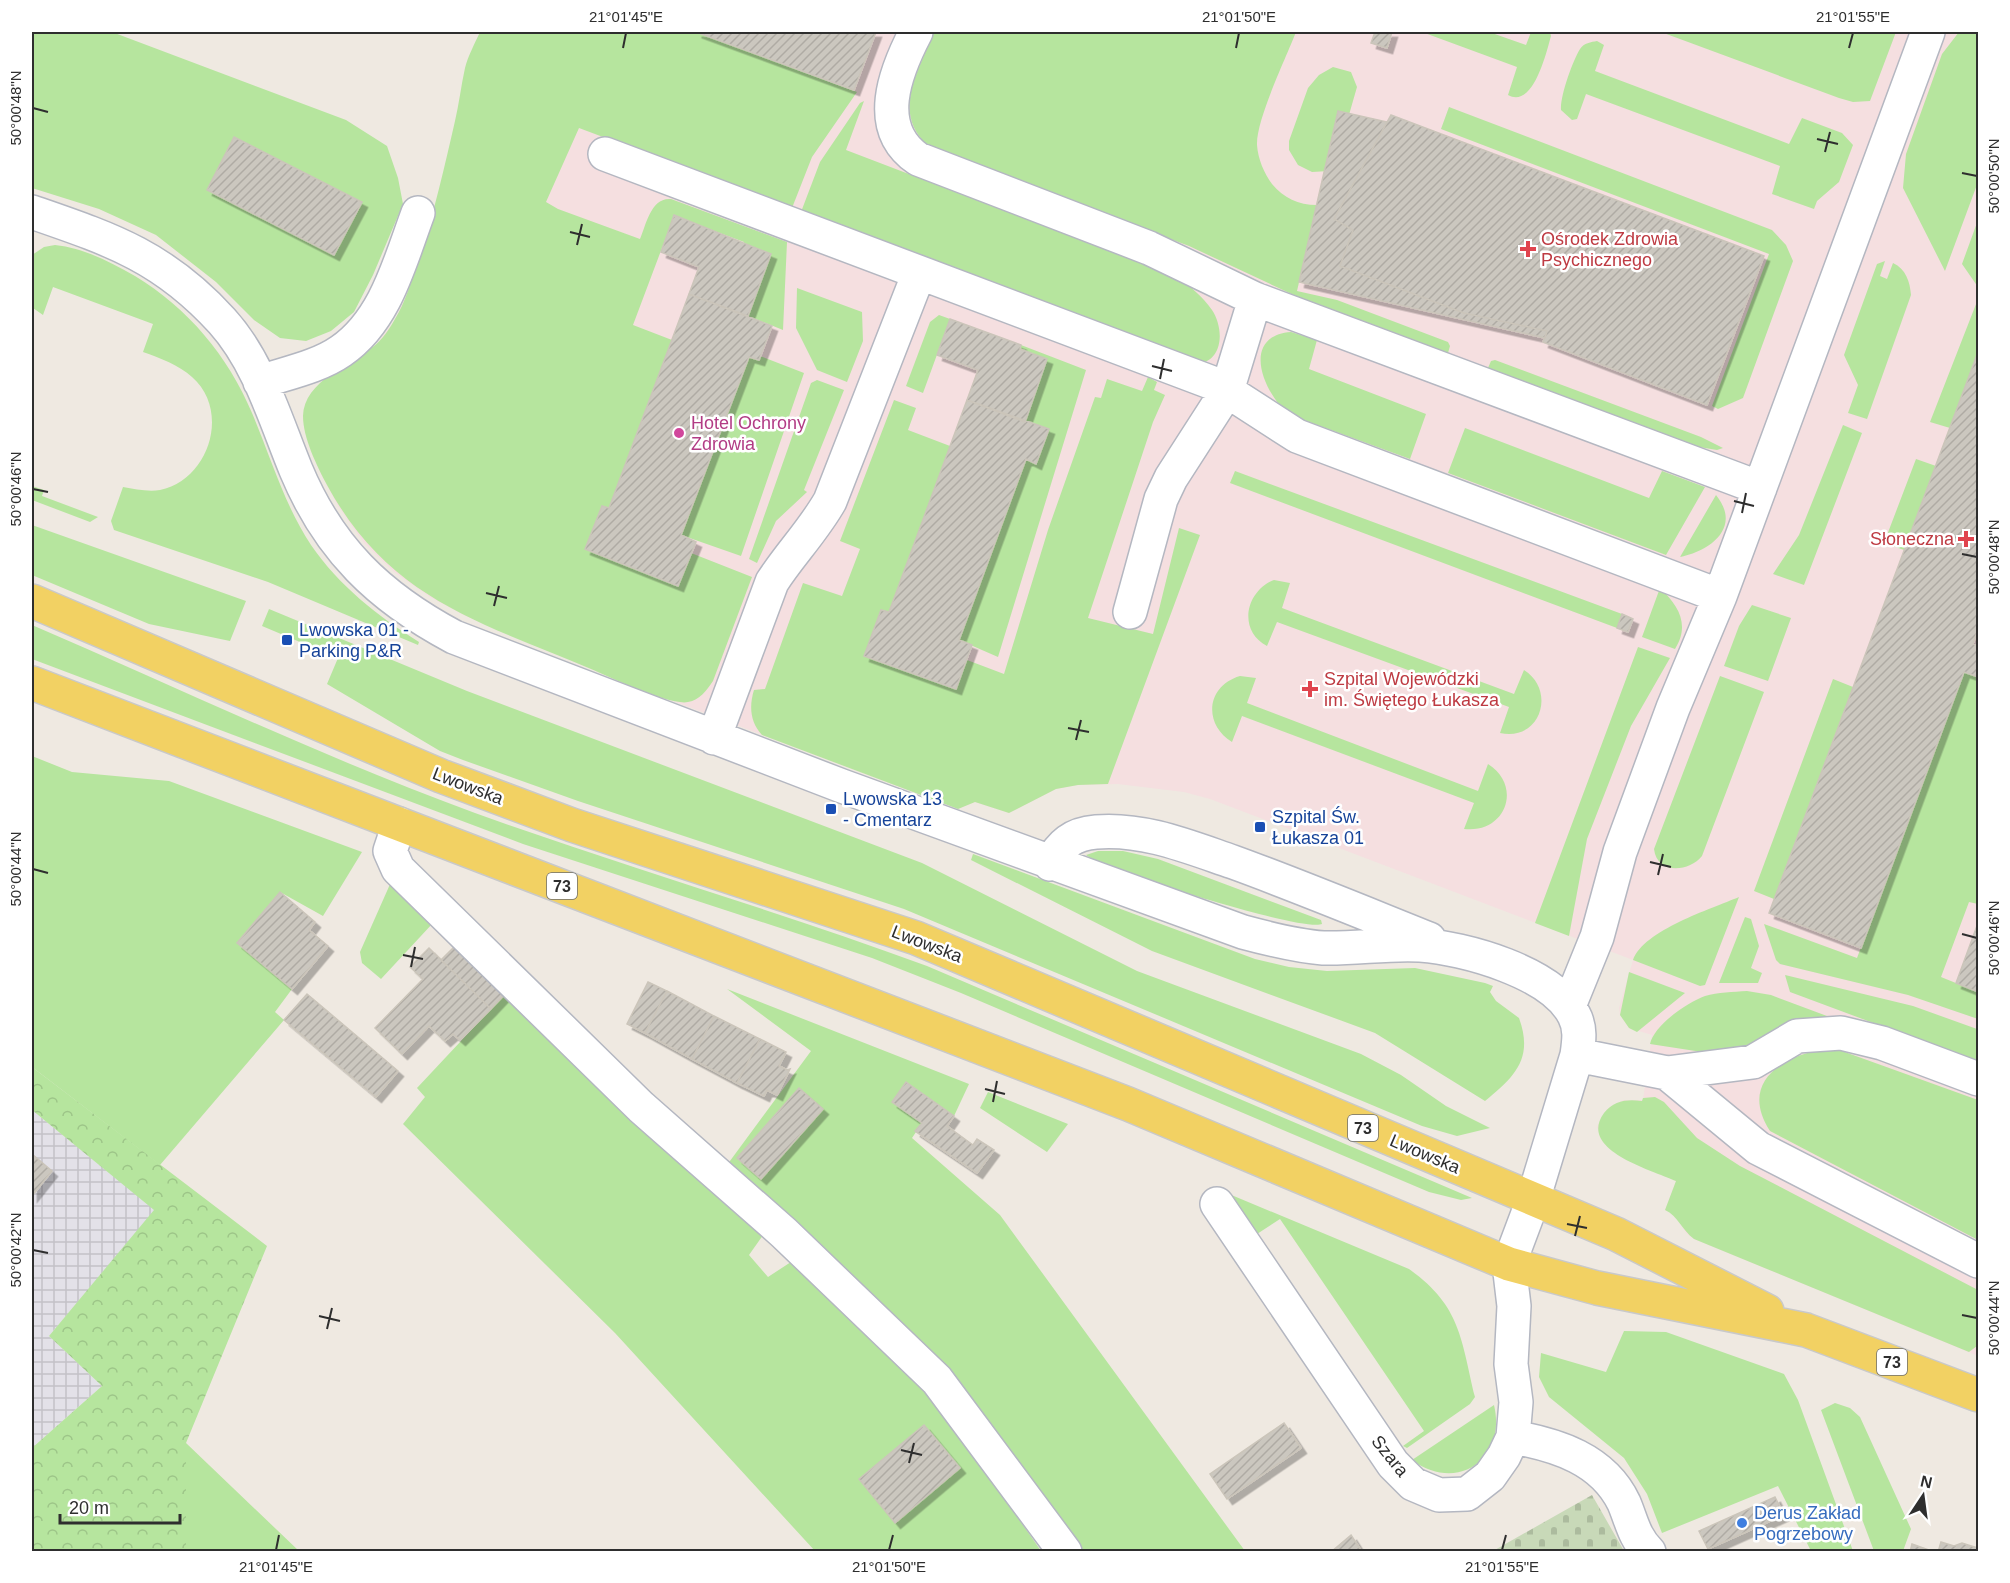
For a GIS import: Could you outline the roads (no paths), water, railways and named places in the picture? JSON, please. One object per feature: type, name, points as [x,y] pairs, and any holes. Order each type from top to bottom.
[{"type":"main road","name":"Lwowska","points":[[32,602],[441,776],[572,825],[915,938],[1616,1234],[1806,1330],[1978,1395]]},
{"type":"main road","name":"Lwowska","points":[[32,683],[1165,1119],[1509,1264],[1597,1288],[1806,1330]]},
{"type":"street","points":[[916,32],[898,76],[891,108],[891,124],[904,150],[918,159],[1149,248],[1255,299],[1760,488]]},
{"type":"street","points":[[1569,1005],[1597,938],[1620,852],[1673,708],[1720,596],[1928,32]]},
{"type":"street","points":[[605,154],[1218,385],[1297,436],[1720,596]]},
{"type":"street","points":[[32,212],[125,246],[164,269],[195,293],[223,322],[244,350],[260,382],[313,508],[338,547],[373,583],[407,610],[454,637],[714,738],[1222,926],[1283,943],[1324,948],[1421,945],[1462,952]]},
{"type":"street","points":[[260,382],[310,366],[341,351],[366,328],[384,300],[418,213]]},
{"type":"street","points":[[714,738],[772,582],[782,566],[814,528],[830,501],[919,273]]},
{"type":"street","points":[[1130,612],[1161,499],[1171,478],[1227,391],[1255,299]]},
{"type":"street","points":[[399,824],[390,851],[398,869],[642,1107],[784,1233],[937,1380],[1065,1551]]},
{"type":"street","points":[[1050,864],[1060,845],[1078,836],[1118,831],[1147,835],[1260,872],[1540,982],[1569,1005],[1580,1034],[1577,1055],[1533,1200],[1509,1264]]},
{"type":"street","points":[[1577,1055],[1667,1073],[1753,1062],[1797,1036],[1841,1033],[1882,1043],[1965,1074]]},
{"type":"street","points":[[1667,1073],[1758,1148],[1978,1261]]},
{"type":"street","name":"Szara","points":[[1217,1204],[1393,1464],[1413,1484],[1439,1495],[1467,1494],[1490,1476],[1504,1456],[1513,1437],[1516,1402],[1511,1364],[1514,1306],[1509,1264]]},
{"type":"street","points":[[1513,1437],[1543,1443],[1578,1455],[1600,1472],[1623,1502],[1635,1536],[1650,1551]]},
{"type":"place","name":"Ośrodek Zdrowia Psychicznego","points":[[1528,249]]},
{"type":"place","name":"Hotel Ochrony Zdrowia","points":[[679,433]]},
{"type":"place","name":"Słoneczna","points":[[1966,539]]},
{"type":"place","name":"Lwowska 01 - Parking P&R","points":[[287,640]]},
{"type":"place","name":"Szpital Wojewódzki im. Świętego Łukasza","points":[[1310,689]]},
{"type":"place","name":"Lwowska 13 - Cmentarz","points":[[831,809]]},
{"type":"place","name":"Szpital Św. Łukasza 01","points":[[1260,827]]},
{"type":"place","name":"Derus Zakład Pogrzebowy","points":[[1742,1523]]}]
